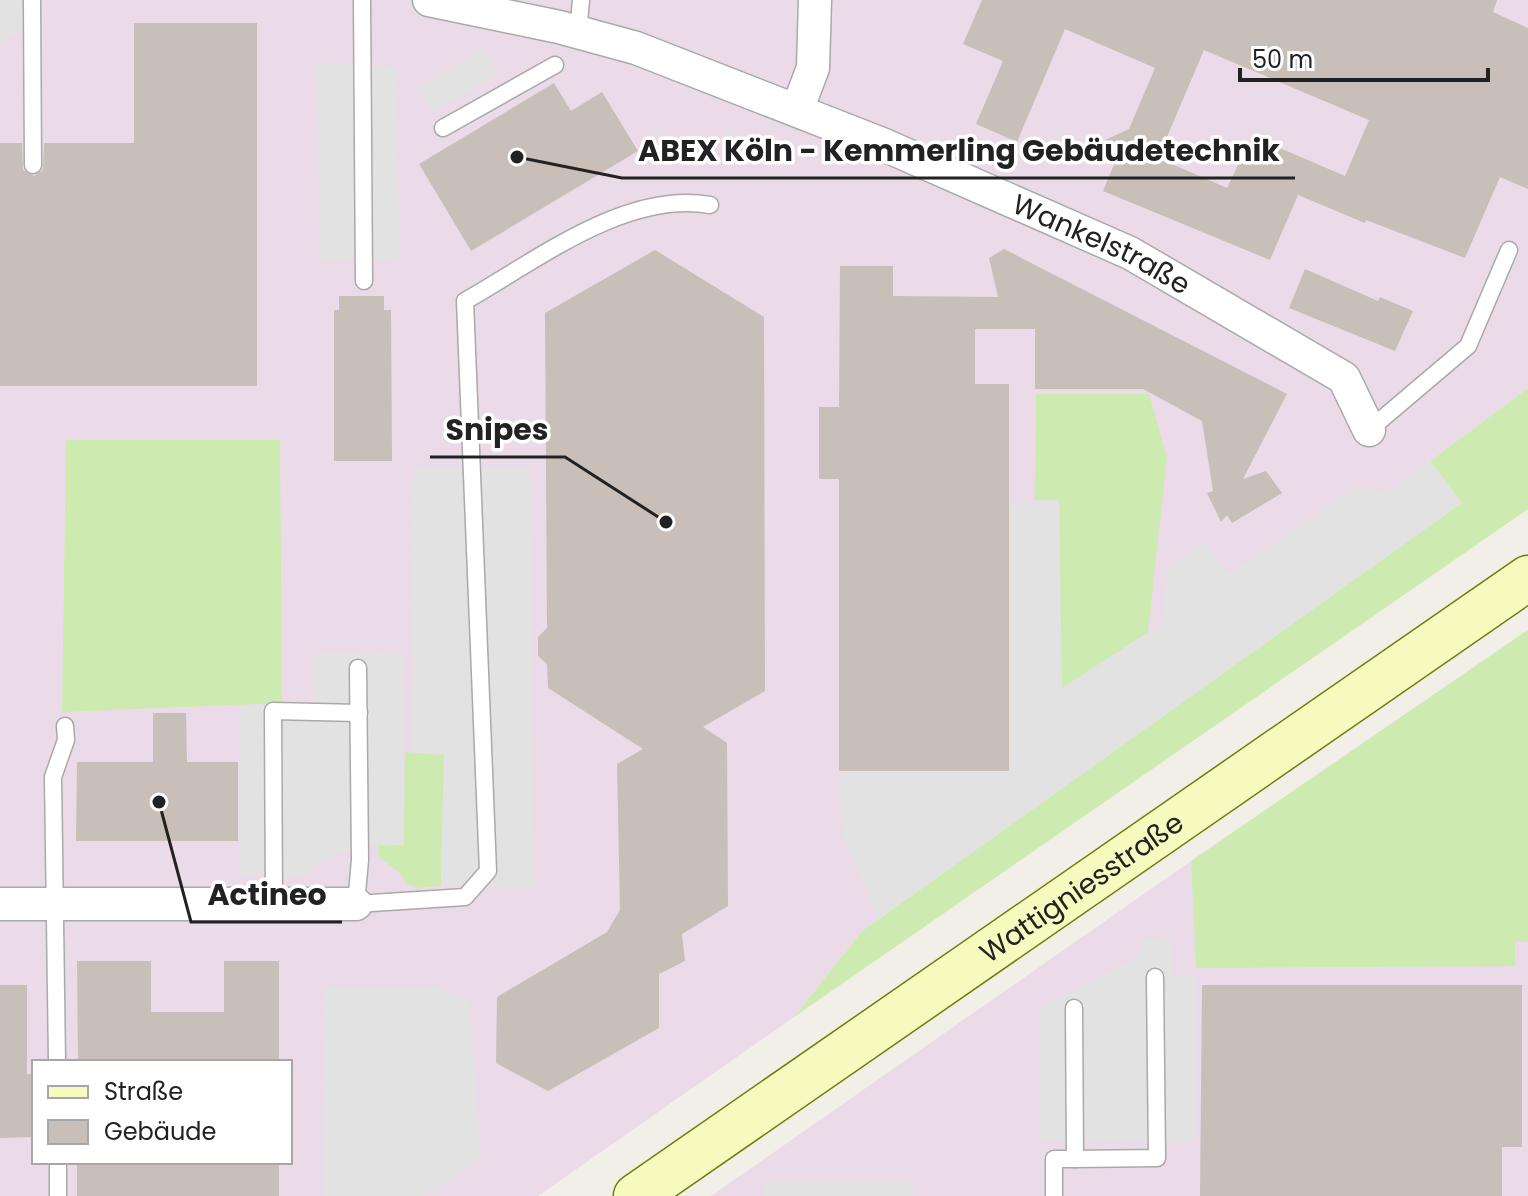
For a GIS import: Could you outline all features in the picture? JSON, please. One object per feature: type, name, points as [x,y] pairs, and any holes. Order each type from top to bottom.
[{"type":"main road","name":"Wattigniesstraße","points":[[636,1196],[1528,578]]},
{"type":"street","name":"Wankelstraße","points":[[429,0],[636,48],[797,110],[1130,253],[1344,378],[1369,430]]},
{"type":"street","points":[[797,110],[813,68],[815,0]]},
{"type":"street","points":[[0,904],[356,904]]},
{"type":"lane","points":[[32,0],[33,165]]},
{"type":"lane","points":[[362,0],[364,281]]},
{"type":"lane","points":[[578,33],[581,0]]},
{"type":"lane","points":[[443,128],[555,65]]},
{"type":"lane","points":[[358,668],[360,860],[356,904],[465,897],[488,871],[465,301],[598,225],[647,206],[682,200],[710,205]]},
{"type":"lane","points":[[1369,430],[1468,346],[1509,250]]},
{"type":"lane","points":[[274,906],[273,711],[359,713]]},
{"type":"lane","points":[[57,1060],[53,777],[66,740],[65,726]]},
{"type":"lane","points":[[1054,1196],[1054,1159],[1157,1158],[1155,977]]},
{"type":"lane","points":[[1074,1008],[1075,1159]]},
{"type":"lane","points":[[58,1164],[58,1196]]},
{"type":"shaded area","points":[[0,0],[1528,0],[1528,388],[1430,461],[1462,503],[862,931],[794,1017],[538,1196],[0,1196]]},
{"type":"shaded area","points":[[0,0],[22,0],[23,30],[0,42]]},
{"type":"shaded area","points":[[483,48],[498,74],[433,112],[418,87]]},
{"type":"shaded area","points":[[318,62],[397,67],[399,259],[319,261]]},
{"type":"shaded area","points":[[1430,461],[1462,503],[878,920],[843,834],[839,771],[1009,771],[1009,504],[1059,499],[1062,688],[1162,623],[1167,566],[1206,543],[1228,574],[1356,487],[1386,491]]},
{"type":"shaded area","points":[[414,467],[530,467],[534,887],[441,886],[444,755],[412,752]]},
{"type":"shaded area","points":[[1528,630],[1528,1196],[711,1196],[1191,861]]},
{"type":"shaded area","points":[[314,653],[404,654],[403,845],[368,845],[339,853],[324,859],[303,877],[239,876],[239,706],[314,704]]},
{"type":"shaded area","points":[[1170,937],[1173,975],[1196,975],[1195,1142],[1040,1140],[1039,1009],[1142,954],[1141,940]]},
{"type":"shaded area","points":[[326,987],[433,987],[469,1001],[481,1160],[425,1196],[324,1196]]},
{"type":"shaded area","points":[[763,1182],[912,1182],[913,1196],[763,1196]]},
{"type":"green space","points":[[1528,388],[1528,509],[794,1017],[862,931],[1461,503],[1430,461]]},
{"type":"green space","points":[[1036,394],[1149,394],[1167,457],[1148,633],[1061,689],[1059,500],[1035,500]]},
{"type":"green space","points":[[66,440],[280,440],[282,703],[62,712]]},
{"type":"green space","points":[[1528,630],[1528,942],[1515,942],[1515,966],[1196,968],[1191,861]]},
{"type":"green space","points":[[405,752],[444,755],[441,886],[419,888],[406,884],[399,872],[379,857],[378,846],[404,845]]},
{"type":"building","points":[[982,0],[1497,0],[1493,12],[1528,28],[1528,189],[1500,177],[1465,258],[1366,220],[1365,223],[1298,195],[1270,260],[1103,191],[1115,162],[1105,140],[1129,129],[1155,68],[1065,29],[1017,142],[976,124],[1003,61],[963,44]],"holes":[[[1204,50],[1369,120],[1345,176],[1252,136],[1227,188],[1158,158]]]},
{"type":"building","points":[[134,23],[257,23],[257,386],[0,386],[0,143],[22,143],[23,170],[34,176],[43,170],[44,143],[134,143]]},
{"type":"building","points":[[554,83],[571,111],[602,92],[638,151],[471,251],[419,164]]},
{"type":"building","points":[[1004,249],[1287,394],[1243,479],[1266,471],[1282,493],[1232,523],[1227,515],[1221,522],[1207,493],[1213,491],[1202,421],[1143,389],[1035,389],[1035,329],[975,329],[975,384],[1009,384],[1009,771],[839,771],[839,479],[819,479],[819,407],[839,407],[840,266],[893,266],[893,296],[998,297],[989,258]]},
{"type":"building","points":[[655,250],[764,317],[765,691],[703,727],[727,743],[728,906],[682,934],[685,961],[659,974],[659,1028],[548,1091],[496,1063],[497,997],[607,932],[620,910],[617,764],[643,749],[548,688],[547,664],[538,656],[538,637],[547,628],[545,313]]},
{"type":"building","points":[[1305,269],[1378,301],[1380,297],[1413,311],[1395,351],[1289,308]]},
{"type":"building","points":[[339,296],[384,296],[384,310],[391,310],[392,461],[334,461],[334,310],[339,310]]},
{"type":"building","points":[[153,713],[186,713],[187,762],[238,762],[238,841],[76,841],[77,762],[153,762]]},
{"type":"building","points":[[77,961],[151,961],[151,1012],[224,1012],[224,961],[279,961],[279,1060],[78,1060]]},
{"type":"building","points":[[0,985],[27,985],[27,1074],[32,1074],[32,1137],[0,1138]]},
{"type":"building","points":[[1202,985],[1522,985],[1522,1147],[1502,1147],[1502,1196],[1200,1196]]},
{"type":"building","points":[[77,1164],[279,1164],[279,1196],[77,1196]]},
{"type":"place","name":"ABEX Köln - Kemmerling Gebäudetechnik","points":[[517,157]]},
{"type":"place","name":"Snipes","points":[[666,522]]},
{"type":"place","name":"Actineo","points":[[159,802]]}]
